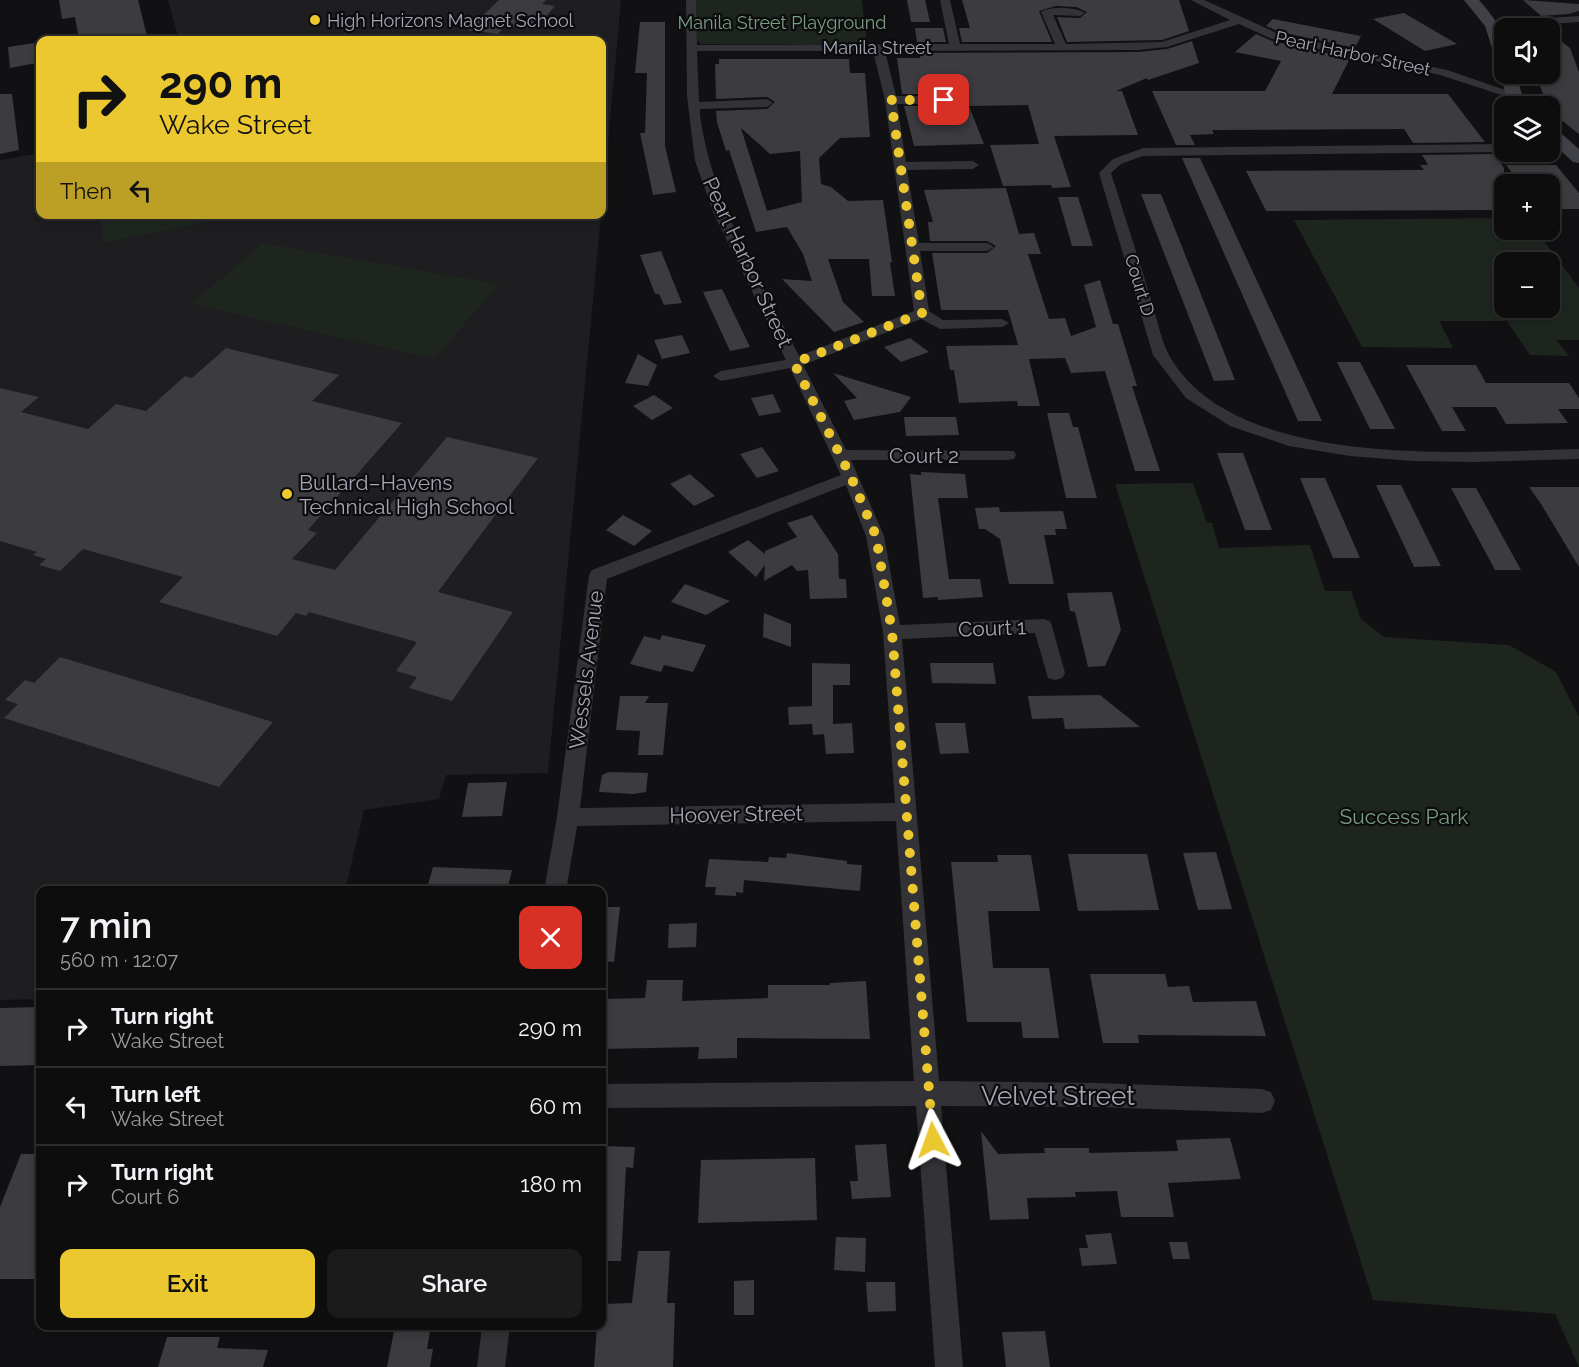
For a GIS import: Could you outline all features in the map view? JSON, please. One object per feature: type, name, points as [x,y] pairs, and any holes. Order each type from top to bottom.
[{"type":"street","name":"Pearl Harbor Street","points":[[691,0],[694,106],[700,154],[721,214],[851,477],[876,536],[892,632],[930,1095],[949,1367]]},
{"type":"street","points":[[945,0],[955,47]]},
{"type":"street","name":"Pearl Harbor Street","points":[[1196,0],[1276,38],[1434,69],[1505,96]]},
{"type":"street","points":[[1471,0],[1492,25],[1494,31]]},
{"type":"street","points":[[1062,46],[1046,12],[1080,13]]},
{"type":"street","points":[[1492,25],[1579,19]]},
{"type":"street","name":"Manila Street","points":[[691,48],[1138,47],[1163,45],[1238,21]]},
{"type":"street","points":[[878,47],[891,100],[922,313],[940,325],[1002,322]]},
{"type":"street","points":[[891,100],[944,100]]},
{"type":"street","points":[[694,106],[766,103]]},
{"type":"street","name":"Court D","points":[[1494,148],[1143,152],[1124,158],[1110,166],[1105,173],[1161,355],[1171,374],[1187,390],[1218,411],[1239,423],[1295,442],[1358,453],[1413,456],[1579,454]]},
{"type":"street","points":[[1560,148],[1579,158]]},
{"type":"street","points":[[899,166],[973,165]]},
{"type":"street","points":[[913,247],[987,247]]},
{"type":"street","points":[[722,376],[794,363],[922,313]]},
{"type":"street","name":"Court 2","points":[[840,455],[1008,455]]},
{"type":"street","name":"Wessels Avenue","points":[[556,886],[568,817],[598,575],[851,477]]},
{"type":"street","name":"Court 1","points":[[892,632],[1043,626],[1055,673]]},
{"type":"street","name":"Hoover Street","points":[[568,817],[905,812]]},
{"type":"street","name":"Velvet Street","points":[[606,1096],[930,1095],[1181,1097],[1262,1101]]},
{"type":"street","points":[[491,1367],[496,1330]]},
{"type":"shaded area","points":[[168,0],[621,0],[606,165],[606,36],[178,36]]},
{"type":"shaded area","name":"Bullard–Havens Technical High School","points":[[36,154],[36,219],[601,219],[548,773],[446,775],[439,799],[364,810],[346,886],[36,886],[36,999],[0,1000],[0,160]]},
{"type":"green space","name":"Manila Street Playground","points":[[696,0],[862,0],[867,44],[701,44],[697,40]]},
{"type":"green space","points":[[1494,218],[1494,240],[1543,240],[1552,252],[1494,252],[1494,318],[1560,318],[1560,262],[1579,288],[1579,340],[1556,340],[1569,356],[1530,355],[1507,321],[1439,321],[1453,348],[1362,347],[1294,220]]},
{"type":"green space","points":[[100,219],[222,219],[104,243]]},
{"type":"green space","points":[[263,243],[499,284],[434,359],[191,304]]},
{"type":"green space","name":"Success Park","points":[[1193,483],[1207,523],[1212,523],[1219,548],[1310,545],[1325,591],[1351,591],[1361,619],[1384,637],[1509,645],[1556,672],[1579,717],[1579,1367],[1555,1314],[1373,1300],[1115,484]]},
{"type":"building","points":[[59,0],[138,0],[147,36],[78,36],[75,17],[62,19]]},
{"type":"building","points":[[499,0],[546,0],[542,4],[555,6],[535,29],[505,26],[498,34],[468,30]]},
{"type":"building","points":[[907,0],[925,0],[930,22],[911,22]]},
{"type":"building","points":[[962,0],[1179,0],[1189,31],[1162,40],[1067,42],[1057,17],[1080,18],[1087,12],[1076,7],[1056,6],[1039,11],[1052,42],[962,42],[959,28],[970,28]]},
{"type":"building","points":[[1523,0],[1579,4],[1579,11],[1541,16]]},
{"type":"building","points":[[1404,13],[1457,44],[1425,51],[1373,19]]},
{"type":"building","points":[[1273,19],[1361,36],[1355,48],[1280,32],[1266,26]]},
{"type":"building","points":[[640,22],[665,22],[665,146],[676,192],[653,195],[640,133],[645,133],[647,73],[635,73]]},
{"type":"building","points":[[915,28],[943,28],[946,42],[917,42]]},
{"type":"building","points":[[1256,34],[1272,41],[1350,58],[1332,94],[1448,94],[1485,142],[1413,143],[1404,129],[1212,130],[1214,134],[1190,135],[1195,145],[1176,145],[1152,91],[1265,91],[1281,61],[1235,52]]},
{"type":"building","points":[[1560,40],[1570,48],[1579,72],[1579,134],[1560,119],[1560,96],[1544,96],[1539,84],[1560,84]]},
{"type":"building","points":[[1192,41],[1199,63],[1148,80],[1147,78],[1116,91],[1122,91],[1138,135],[1054,136],[1071,187],[1003,186],[990,145],[1039,144],[1028,105],[969,106],[984,144],[914,146],[904,106],[944,106],[952,99],[944,94],[902,94],[897,58],[920,58],[919,53],[1138,52],[1167,49]]},
{"type":"building","points":[[34,43],[36,63],[10,68],[8,47]]},
{"type":"building","points":[[719,59],[849,59],[850,73],[865,73],[870,137],[840,138],[819,158],[821,184],[831,187],[848,201],[883,200],[895,296],[872,296],[869,259],[828,259],[843,302],[864,322],[834,332],[782,279],[812,281],[803,254],[787,227],[756,232],[729,150],[726,151],[716,111],[767,109],[775,102],[767,97],[716,99],[715,64],[719,64]],"holes":[[[741,128],[770,154],[800,151],[802,202],[767,211]]]},
{"type":"building","points":[[0,94],[12,94],[19,150],[0,154]]},
{"type":"building","points":[[1494,154],[1494,162],[1500,162],[1504,168],[1504,174],[1494,174],[1494,210],[1266,211],[1246,171],[1424,170],[1420,165],[1428,165],[1422,155]]},
{"type":"building","points":[[1182,158],[1200,158],[1322,421],[1298,421]]},
{"type":"building","points":[[1506,165],[1556,165],[1579,193],[1579,209],[1562,209],[1560,206],[1560,174],[1513,174]]},
{"type":"building","points":[[1006,188],[1019,234],[1034,233],[1041,254],[1028,254],[1049,319],[1065,318],[1071,336],[1096,327],[1084,285],[1100,280],[1113,324],[1118,324],[1137,386],[1132,386],[1160,471],[1135,471],[1105,371],[1071,373],[1065,358],[1029,359],[1040,406],[1018,406],[1017,401],[959,403],[954,370],[950,370],[946,346],[1018,345],[1008,310],[941,310],[932,253],[987,253],[996,246],[987,241],[930,241],[928,222],[933,222],[924,190]]},
{"type":"building","points":[[1141,194],[1161,194],[1235,380],[1214,381]]},
{"type":"building","points":[[1058,197],[1078,197],[1093,246],[1072,246]]},
{"type":"building","points":[[661,251],[682,303],[664,305],[659,294],[655,294],[640,255]]},
{"type":"building","points":[[722,289],[750,347],[730,351],[703,292]]},
{"type":"building","points":[[682,335],[690,353],[662,359],[654,340]]},
{"type":"building","points":[[910,338],[929,352],[901,362],[884,347]]},
{"type":"building","points":[[226,348],[339,375],[312,401],[402,423],[308,530],[317,533],[292,559],[335,570],[447,437],[538,458],[438,592],[513,612],[452,701],[409,688],[417,677],[396,671],[417,642],[309,612],[306,616],[296,613],[277,636],[159,602],[183,577],[83,549],[60,571],[39,565],[46,559],[33,555],[37,552],[0,541],[0,388],[39,397],[21,412],[88,429],[116,404],[146,411],[185,376],[192,378]]},
{"type":"building","points":[[638,354],[657,365],[648,386],[625,383]]},
{"type":"building","points":[[1337,362],[1360,362],[1395,429],[1370,429]]},
{"type":"building","points":[[1406,365],[1476,365],[1486,383],[1569,383],[1579,398],[1579,409],[1558,409],[1568,423],[1506,424],[1496,407],[1452,407],[1466,431],[1442,431]]},
{"type":"building","points":[[833,373],[911,397],[900,412],[854,420],[844,401],[857,398]]},
{"type":"building","points":[[773,394],[781,412],[759,416],[751,398]]},
{"type":"building","points":[[654,395],[673,408],[652,420],[633,406]]},
{"type":"building","points":[[1047,413],[1069,413],[1073,427],[1078,427],[1097,498],[1066,498]]},
{"type":"building","points":[[904,417],[956,417],[959,435],[906,436]]},
{"type":"building","points":[[762,447],[779,471],[757,478],[740,454]]},
{"type":"building","points":[[1217,453],[1243,453],[1272,530],[1245,530]]},
{"type":"building","points":[[921,472],[965,474],[968,498],[938,498],[949,579],[980,579],[983,597],[938,600],[938,597],[923,598],[910,474],[921,475]]},
{"type":"building","points":[[690,474],[715,496],[694,506],[670,484]]},
{"type":"building","points":[[1300,478],[1325,478],[1360,558],[1333,558]]},
{"type":"building","points":[[1376,485],[1401,485],[1441,566],[1414,567]]},
{"type":"building","points":[[1529,487],[1579,487],[1579,567],[1541,504]]},
{"type":"building","points":[[1451,488],[1476,488],[1521,570],[1495,570]]},
{"type":"building","points":[[999,507],[1000,512],[1063,511],[1067,529],[1055,529],[1056,535],[1044,535],[1054,584],[1009,584],[1000,539],[985,529],[979,529],[975,508]]},
{"type":"building","points":[[623,515],[652,531],[634,546],[606,530]]},
{"type":"building","points":[[812,515],[838,554],[839,579],[846,579],[847,598],[810,599],[808,570],[797,571],[792,565],[764,581],[765,565],[756,577],[728,552],[748,540],[765,554],[765,551],[797,537],[787,523]]},
{"type":"building","points":[[685,584],[730,601],[706,615],[671,602]]},
{"type":"building","points":[[1112,592],[1121,630],[1105,666],[1088,667],[1075,612],[1070,611],[1067,593]]},
{"type":"building","points":[[764,613],[791,624],[791,647],[763,637]]},
{"type":"building","points":[[662,635],[706,645],[693,672],[664,665],[661,672],[630,664],[644,636],[660,640]]},
{"type":"building","points":[[60,657],[273,722],[219,787],[4,718],[18,704],[5,700],[25,680],[34,683]]},
{"type":"building","points":[[812,663],[850,664],[850,685],[833,685],[833,724],[852,723],[854,753],[826,754],[824,734],[813,735],[812,724],[789,725],[788,707],[812,706]]},
{"type":"building","points":[[930,663],[993,663],[996,684],[932,683]]},
{"type":"building","points":[[1100,695],[1140,727],[1065,729],[1063,718],[1032,719],[1028,696]]},
{"type":"building","points":[[620,696],[649,696],[645,703],[668,703],[663,755],[638,755],[640,731],[616,730]]},
{"type":"building","points":[[935,723],[965,723],[969,753],[940,754]]},
{"type":"building","points":[[609,772],[648,773],[646,792],[633,794],[599,792],[602,775]]},
{"type":"building","points":[[507,782],[502,816],[462,817],[468,783]]},
{"type":"building","points":[[1216,852],[1232,909],[1198,910],[1183,853]]},
{"type":"building","points":[[787,853],[862,865],[860,891],[744,880],[743,893],[736,892],[736,896],[715,895],[716,887],[705,887],[709,859],[768,862],[769,857],[786,858]]},
{"type":"building","points":[[1068,854],[1147,854],[1159,910],[1078,911]]},
{"type":"building","points":[[997,855],[1031,855],[1040,911],[988,911],[993,968],[1049,968],[1059,1038],[1023,1038],[1021,1022],[967,1022],[951,862],[998,862]]},
{"type":"building","points":[[433,867],[512,870],[508,886],[428,886]]},
{"type":"building","points":[[606,907],[620,907],[614,962],[606,961]]},
{"type":"building","points":[[697,923],[696,947],[668,948],[669,924]]},
{"type":"building","points":[[1090,974],[1165,974],[1168,987],[1189,986],[1193,1002],[1256,1001],[1266,1036],[1138,1035],[1139,1043],[1103,1043]]},
{"type":"building","points":[[647,980],[683,980],[682,1001],[768,998],[768,985],[830,985],[830,983],[866,981],[870,1039],[737,1038],[737,1058],[698,1059],[699,1047],[606,1049],[606,999],[645,998]]},
{"type":"building","points":[[36,1007],[36,1065],[0,1066],[0,1008]]},
{"type":"building","points":[[981,1131],[998,1154],[1045,1153],[1044,1148],[1089,1148],[1089,1153],[1178,1151],[1176,1140],[1230,1138],[1241,1179],[1168,1183],[1174,1217],[1121,1217],[1117,1191],[1075,1192],[1076,1197],[1027,1198],[1029,1219],[990,1220]]},
{"type":"building","points":[[886,1144],[891,1197],[852,1199],[850,1181],[858,1181],[855,1145]]},
{"type":"building","points":[[606,1146],[635,1147],[633,1168],[626,1167],[621,1261],[606,1261]]},
{"type":"building","points":[[21,1154],[36,1154],[36,1279],[0,1279],[0,1207]]},
{"type":"building","points":[[815,1158],[817,1220],[698,1223],[701,1160]]},
{"type":"building","points":[[1111,1233],[1117,1264],[1082,1266],[1079,1248],[1088,1248],[1085,1235]]},
{"type":"building","points":[[836,1237],[866,1238],[865,1272],[834,1270]]},
{"type":"building","points":[[1169,1242],[1187,1242],[1190,1259],[1173,1259]]},
{"type":"building","points":[[638,1251],[670,1251],[667,1303],[675,1303],[673,1367],[594,1367],[597,1330],[606,1330],[606,1304],[632,1303]]},
{"type":"building","points":[[754,1280],[754,1315],[734,1315],[734,1281]]},
{"type":"building","points":[[866,1282],[895,1282],[896,1311],[868,1312]]},
{"type":"building","points":[[394,1330],[430,1330],[427,1349],[433,1349],[430,1367],[387,1367]]},
{"type":"building","points":[[1045,1331],[1050,1367],[1006,1367],[1002,1332]]},
{"type":"building","points":[[167,1337],[220,1337],[217,1348],[268,1350],[263,1367],[158,1367]]},
{"type":"place","name":"High Horizons Magnet School","points":[[315,20]]},
{"type":"place","name":"Bullard–Havens Technical High School","points":[[287,494]]},
{"type":"route","points":[[933,1140],[892,632],[876,536],[851,477],[794,363],[922,313],[891,100],[944,100]]}]
